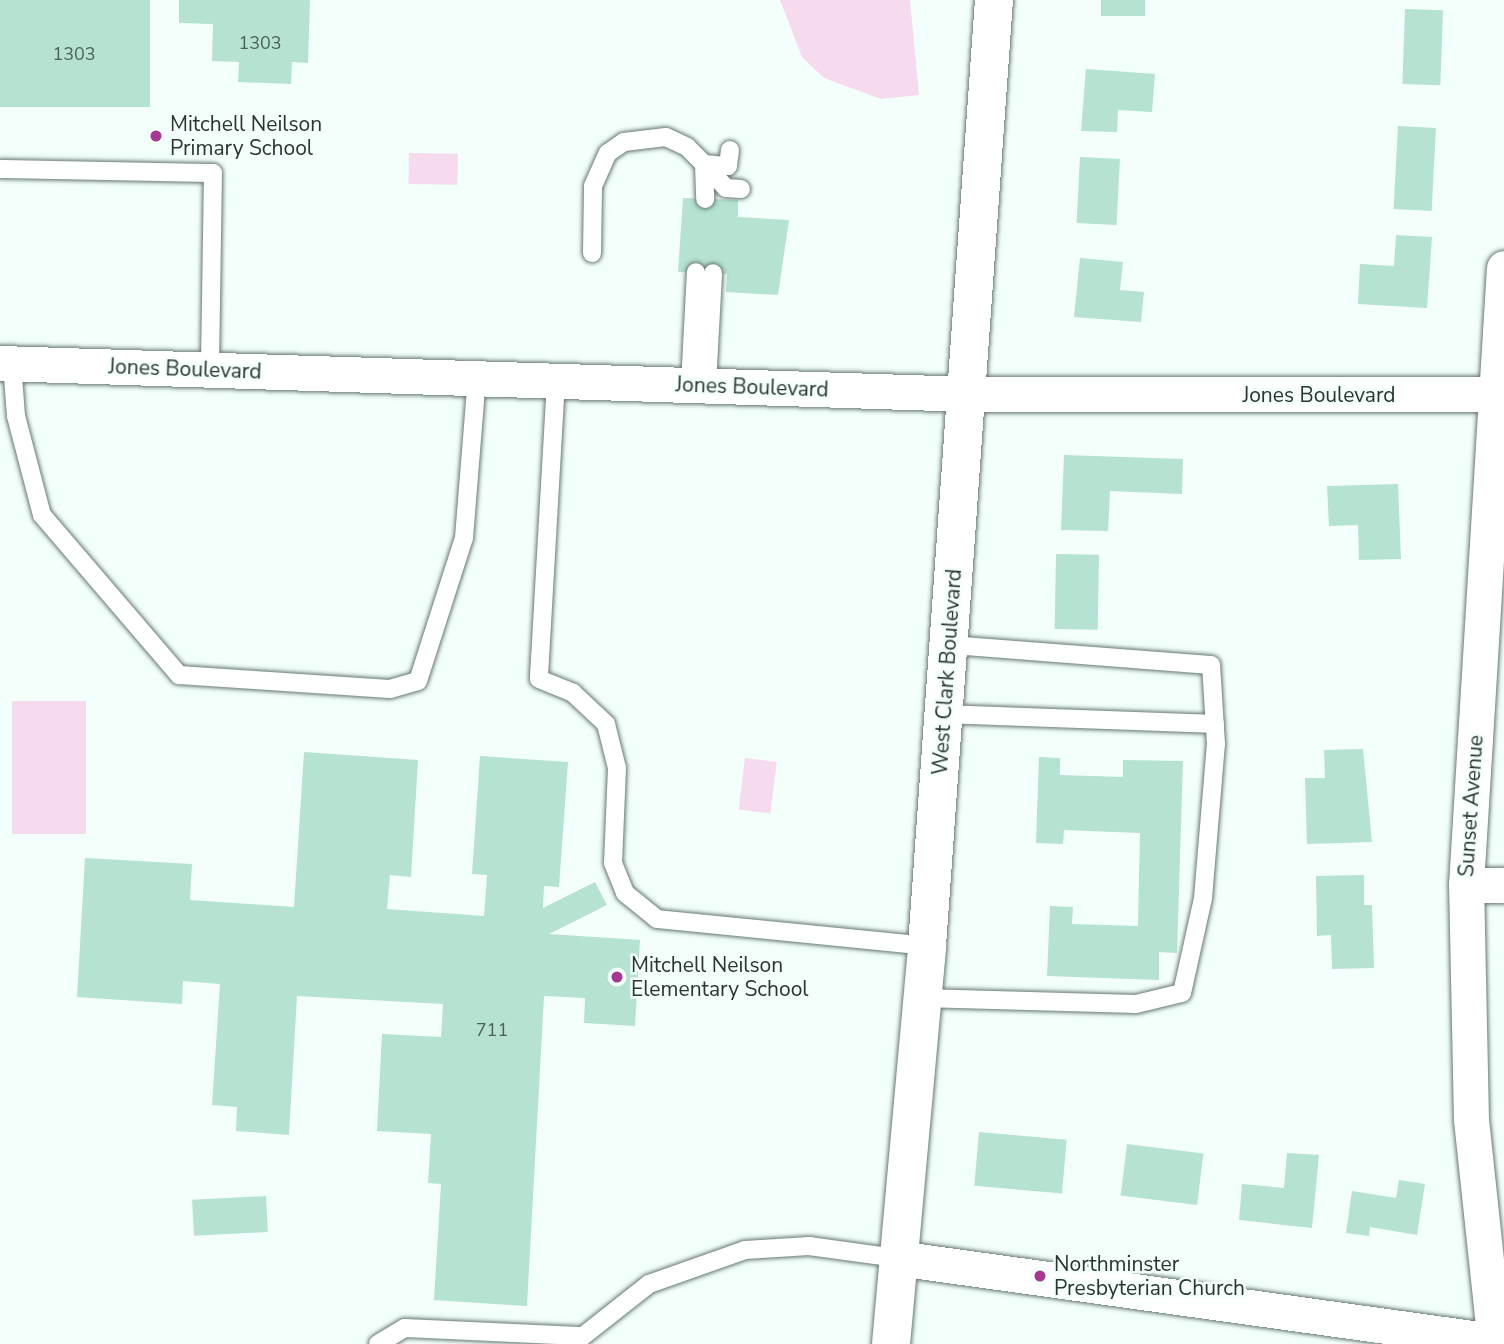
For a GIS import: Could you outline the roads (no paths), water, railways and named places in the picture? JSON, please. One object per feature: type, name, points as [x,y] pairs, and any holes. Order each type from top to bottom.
[{"type":"street","name":"West Clark Boulevard","points":[[891,1344],[927,946],[994,0]]},
{"type":"street","name":"Sunset Avenue","points":[[1494,1342],[1471,1120],[1466,885],[1501,394],[1504,268]]},
{"type":"street","name":"Jones Boulevard","points":[[6,363],[968,394],[1501,394]]},
{"type":"street","points":[[1466,885],[1504,885]]},
{"type":"street","points":[[897,1258],[1494,1342]]},
{"type":"lane","points":[[592,253],[593,186],[608,153],[646,135],[666,137],[704,164],[726,188],[741,189]]},
{"type":"lane","points":[[704,164],[728,166],[730,150]]},
{"type":"lane","points":[[704,164],[710,199],[717,178]]},
{"type":"lane","points":[[0,169],[213,173],[210,369]]},
{"type":"lane","points":[[698,385],[704,273]]},
{"type":"lane","points":[[6,363],[16,416],[41,515],[179,675],[390,689],[418,681],[464,538],[477,378]]},
{"type":"lane","points":[[556,381],[539,679],[573,693],[606,724],[617,768],[613,863],[625,893],[657,919],[927,946]]},
{"type":"lane","points":[[922,998],[1136,1004],[1182,993],[1203,898],[1215,724],[1211,665],[949,645]]},
{"type":"lane","points":[[944,714],[1215,724]]},
{"type":"lane","points":[[378,1344],[405,1328],[576,1340],[649,1284],[745,1250],[809,1246],[897,1258]]},
{"type":"place","name":"Mitchell Neilson Primary School","points":[[156,136]]},
{"type":"place","name":"Mitchell Neilson Elementary School","points":[[617,977]]},
{"type":"place","name":"Northminster Presbyterian Church","points":[[1040,1276]]}]
